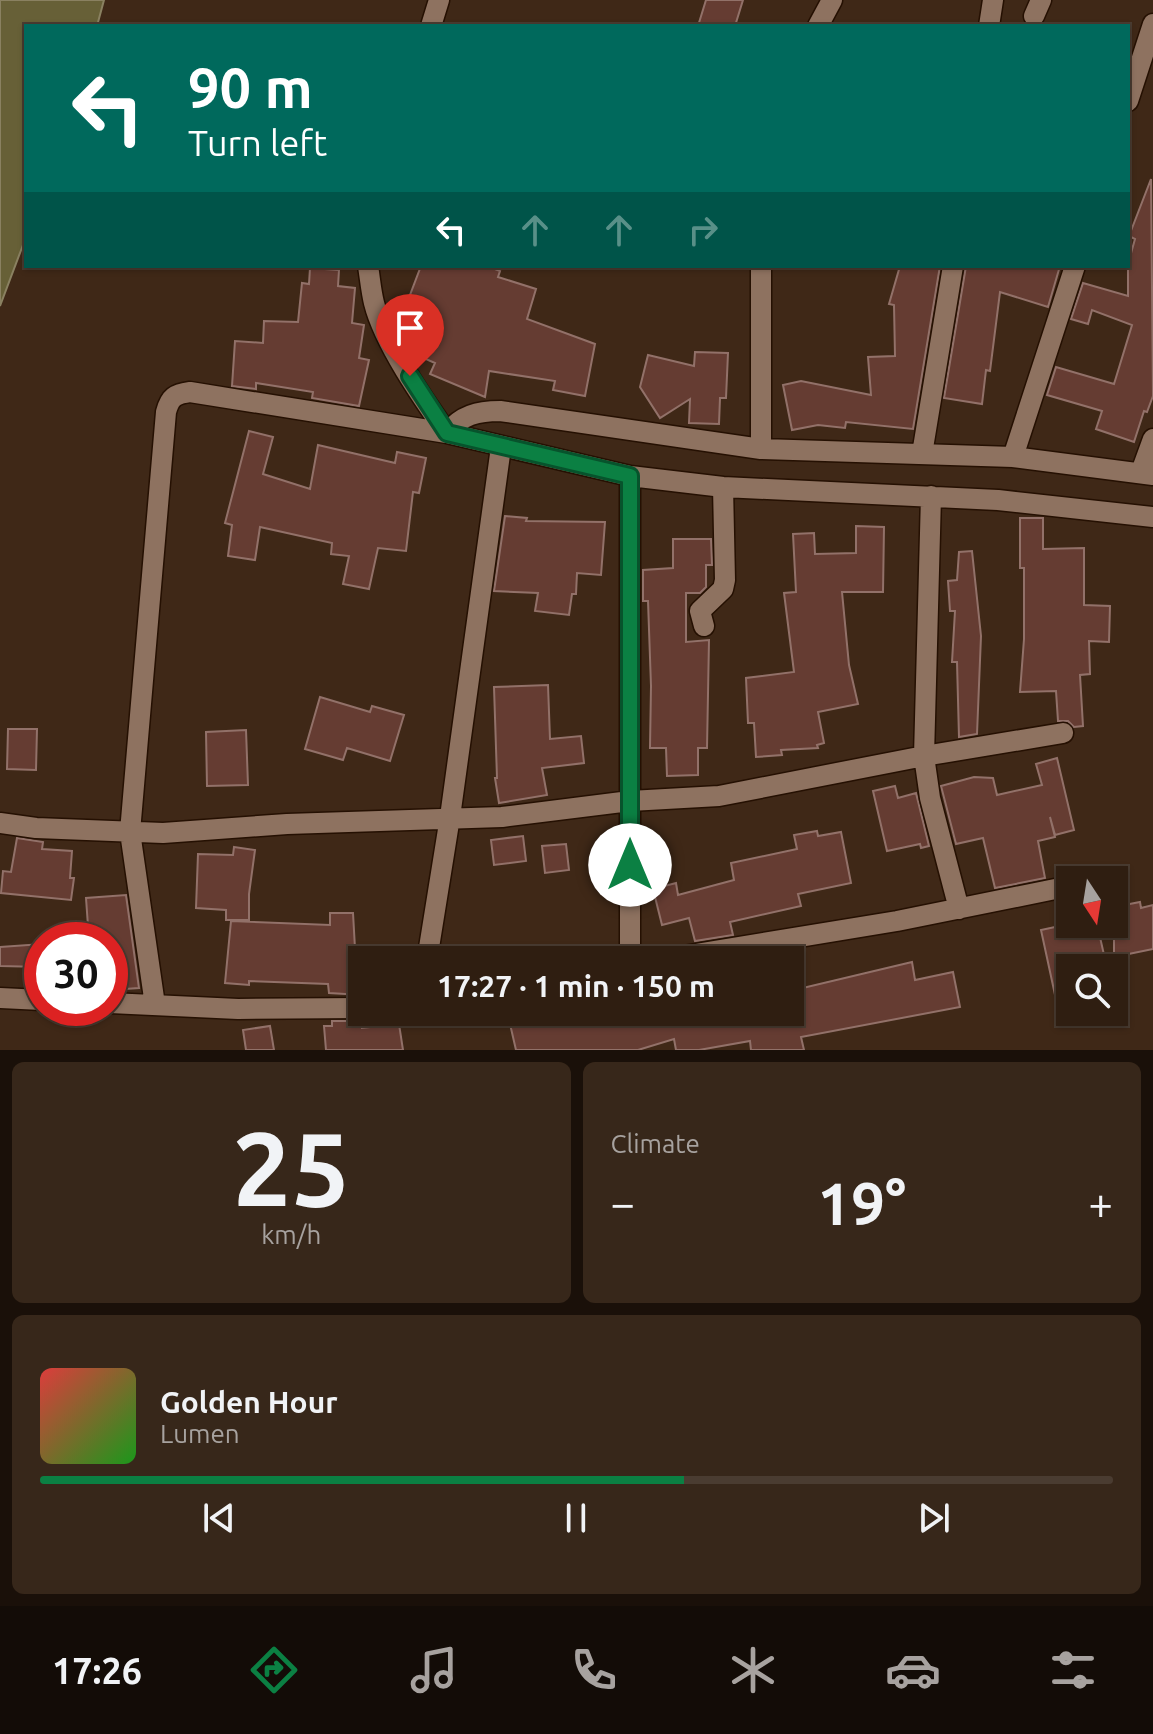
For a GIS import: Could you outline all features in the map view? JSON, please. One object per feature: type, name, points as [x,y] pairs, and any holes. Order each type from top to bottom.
[{"type":"street","points":[[432,24],[439,0]]},
{"type":"street","points":[[819,24],[832,0]]},
{"type":"street","points":[[989,24],[993,0]]},
{"type":"street","points":[[1130,95],[1153,24]]},
{"type":"street","points":[[368,268],[375,305],[396,352],[447,433]]},
{"type":"street","points":[[761,268],[761,449]]},
{"type":"street","points":[[922,454],[953,268]]},
{"type":"street","points":[[1013,457],[1074,268]]},
{"type":"street","points":[[155,1005],[130,832],[166,412],[175,395],[190,392],[447,433],[630,476],[723,487],[998,500],[1153,517]]},
{"type":"street","points":[[447,433],[460,418],[500,411],[761,449],[1013,457],[1147,473],[1153,439]]},
{"type":"street","points":[[429,946],[501,447]]},
{"type":"street","points":[[630,476],[630,946]]},
{"type":"street","points":[[704,626],[700,611],[723,589],[725,580],[723,487]]},
{"type":"street","points":[[931,496],[924,756],[930,798],[959,909]]},
{"type":"street","points":[[0,823],[36,828],[163,833],[287,824],[502,817],[630,801],[719,796],[924,756],[1063,733]]},
{"type":"street","points":[[744,946],[897,921],[1056,889]]},
{"type":"street","points":[[0,998],[24,999]]},
{"type":"street","points":[[128,1004],[238,1009],[348,1008]]},
{"type":"shaded area","points":[[0,0],[104,0],[98,24],[24,24],[24,242],[0,306]]},
{"type":"building","points":[[706,0],[743,0],[736,24],[699,24]]},
{"type":"building","points":[[1151,179],[1153,396],[1147,412],[1144,411],[1134,442],[1096,429],[1102,411],[1047,395],[1056,367],[1114,384],[1132,325],[1092,310],[1088,324],[1071,319],[1083,283],[1128,296],[1128,268],[1135,239],[1130,233]]},
{"type":"building","points":[[310,268],[339,270],[338,286],[355,288],[352,323],[364,325],[359,358],[369,360],[359,406],[312,398],[313,392],[256,383],[256,389],[232,386],[235,341],[263,343],[264,321],[298,322],[302,283],[309,284]]},
{"type":"building","points":[[420,268],[492,268],[500,271],[498,277],[536,289],[527,319],[595,344],[585,396],[553,390],[555,381],[489,371],[485,397],[430,374],[435,363],[410,352],[418,331],[399,324]]},
{"type":"building","points":[[899,268],[940,268],[913,429],[846,422],[845,428],[818,425],[792,430],[783,385],[801,381],[871,395],[868,357],[895,356],[894,305],[889,304]]},
{"type":"building","points":[[966,268],[1059,268],[1048,307],[1000,292],[990,371],[986,370],[982,404],[944,398]]},
{"type":"building","points":[[695,352],[728,353],[726,398],[720,398],[719,424],[689,423],[690,399],[660,418],[640,387],[648,355],[694,366]]},
{"type":"building","points":[[249,431],[273,437],[263,474],[310,489],[318,445],[395,463],[397,452],[426,458],[419,493],[413,492],[406,551],[378,548],[369,589],[343,584],[349,556],[331,554],[332,543],[260,527],[255,560],[228,556],[232,525],[225,523]]},
{"type":"building","points":[[505,516],[527,518],[526,521],[605,522],[601,575],[577,573],[576,594],[572,594],[569,615],[535,611],[538,593],[494,591]]},
{"type":"building","points":[[1020,518],[1043,518],[1043,549],[1084,548],[1084,605],[1110,606],[1109,642],[1089,641],[1090,674],[1080,675],[1083,726],[1074,727],[1068,721],[1058,721],[1056,691],[1020,692],[1024,568],[1020,568]]},
{"type":"building","points":[[856,526],[884,527],[883,592],[842,592],[849,665],[858,704],[818,712],[824,743],[817,745],[818,748],[781,750],[782,755],[756,757],[754,723],[748,723],[746,678],[794,672],[784,593],[796,592],[793,534],[814,533],[815,554],[856,553]]},
{"type":"building","points":[[673,539],[711,539],[712,565],[706,565],[706,587],[700,593],[686,593],[686,642],[709,640],[707,748],[698,748],[698,775],[667,776],[666,748],[650,748],[648,601],[643,601],[643,570],[673,568]]},
{"type":"building","points":[[972,551],[981,636],[977,734],[959,737],[957,662],[952,662],[955,611],[950,611],[948,581],[957,580],[959,552]]},
{"type":"building","points":[[548,685],[550,739],[581,736],[584,763],[542,768],[547,795],[499,803],[495,778],[494,687]]},
{"type":"building","points":[[320,697],[370,712],[372,706],[404,715],[390,761],[347,748],[343,760],[305,749]]},
{"type":"building","points":[[8,729],[37,729],[36,770],[7,769]]},
{"type":"building","points":[[246,730],[248,785],[207,786],[206,732]]},
{"type":"building","points":[[1057,758],[1074,830],[1055,835],[1050,817],[1055,837],[1038,841],[1045,878],[995,888],[983,838],[956,844],[941,786],[974,777],[993,778],[997,795],[1042,785],[1036,764]]},
{"type":"building","points":[[895,786],[898,798],[916,793],[929,846],[921,848],[920,844],[887,851],[873,791]]},
{"type":"building","points":[[817,831],[818,836],[841,832],[851,883],[798,894],[801,906],[730,922],[733,935],[695,941],[689,918],[662,925],[653,889],[676,883],[678,895],[734,880],[731,863],[797,849],[794,835]]},
{"type":"building","points":[[523,836],[526,861],[494,865],[491,840]]},
{"type":"building","points":[[17,838],[43,842],[42,849],[72,851],[70,878],[74,878],[71,900],[1,893],[3,871],[11,872]]},
{"type":"building","points":[[566,844],[569,870],[545,873],[542,846]]},
{"type":"building","points":[[234,847],[255,850],[249,920],[226,920],[226,910],[196,908],[198,854],[233,855]]},
{"type":"building","points":[[126,895],[139,988],[128,989],[128,922],[88,922],[86,898]]},
{"type":"building","points":[[1140,902],[1141,908],[1153,905],[1153,949],[1114,954],[1114,938],[1128,938],[1128,904]]},
{"type":"building","points":[[330,913],[353,913],[355,946],[348,946],[348,994],[329,993],[328,984],[225,983],[231,921],[330,925]]},
{"type":"building","points":[[1056,927],[1056,938],[1100,938],[1104,954],[1056,954],[1056,999],[1041,930]]},
{"type":"building","points":[[24,945],[24,967],[0,966],[0,947]]},
{"type":"building","points":[[912,962],[915,980],[953,972],[960,1007],[801,1037],[804,1050],[751,1050],[750,1041],[699,1050],[676,1050],[674,1039],[638,1050],[516,1050],[510,1026],[804,1026],[804,988]]},
{"type":"building","points":[[332,1021],[348,1021],[348,1026],[362,1028],[399,1026],[403,1050],[326,1050],[324,1026],[332,1026]]},
{"type":"building","points":[[270,1026],[274,1050],[246,1050],[243,1030]]},
{"type":"route","points":[[410,376],[447,433],[630,476],[630,865]]}]
